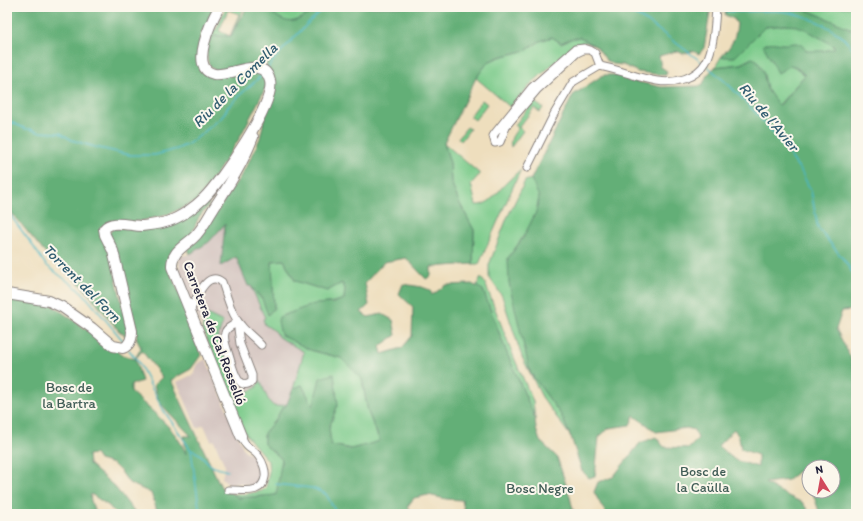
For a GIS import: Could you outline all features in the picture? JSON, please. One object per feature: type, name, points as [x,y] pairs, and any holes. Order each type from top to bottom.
[{"type":"main road","points":[[7,294],[49,301],[62,307],[92,328],[113,346],[120,348],[126,347],[131,341],[132,331],[113,251],[105,235],[104,229],[107,226],[114,224],[141,226],[168,221],[186,212],[204,198],[238,154],[267,102],[271,88],[269,77],[262,69],[251,68],[216,75],[210,73],[205,68],[202,55],[205,40],[219,7]]},
{"type":"main road","name":"Carretera de Cal Rosselló","points":[[240,436],[172,266],[172,260],[175,254],[198,232],[234,177],[246,156],[258,125],[257,121]]},
{"type":"street","points":[[527,168],[554,114],[574,82],[600,66],[658,81],[671,82],[691,76],[702,68],[706,62],[711,47],[716,10]]},
{"type":"street","points":[[590,50],[583,50],[577,53],[537,90],[507,126],[500,142],[495,143],[493,136],[532,87],[575,49],[584,48],[590,50],[597,57],[600,66]]},
{"type":"street","points":[[190,311],[203,286],[208,280],[214,278],[222,282],[237,321],[240,344],[252,375],[252,382],[244,385],[240,383],[234,372],[224,337],[225,331],[228,327],[235,324],[237,321]]},
{"type":"street","points":[[237,321],[261,345]]},
{"type":"street","points":[[228,490],[251,491],[260,488],[264,483],[265,474],[262,461],[258,455],[246,446],[240,436]]},
{"type":"shaded area","points":[[225,223],[221,266],[236,257],[248,286],[251,286],[261,308],[265,318],[265,325],[275,331],[279,337],[304,351],[287,404],[274,406],[270,403],[260,381],[256,387],[246,392],[239,389],[234,381],[229,364],[217,340],[202,328],[180,272],[179,260],[181,256],[190,254],[209,242]]},
{"type":"shaded area","points":[[206,359],[244,450],[260,460],[256,466],[260,475],[257,485],[250,486],[240,483],[229,484],[222,478],[225,466],[214,440],[211,441],[204,425],[197,428],[177,382],[194,374],[197,364]]},
{"type":"green space","points":[[7,7],[214,7],[201,35],[199,49],[204,72],[259,72],[266,81],[266,87],[239,139],[197,201],[167,215],[141,221],[104,226],[130,339],[119,331],[83,287],[45,253],[7,207],[7,121],[9,111],[7,107]]},
{"type":"green space","points":[[226,7],[244,7],[231,36],[224,37],[217,35],[209,41],[211,29],[216,30]],"holes":[[[228,10],[239,14],[230,36],[219,31]]]},
{"type":"green space","points":[[247,7],[277,7],[273,13],[286,21],[292,21],[303,18],[322,7],[711,7],[704,48],[699,54],[693,51],[683,54],[677,51],[659,56],[661,67],[667,71],[666,75],[638,72],[623,65],[613,64],[606,60],[597,47],[580,37],[561,43],[552,37],[540,41],[527,50],[499,57],[488,62],[476,78],[444,143],[450,163],[451,182],[459,202],[474,230],[473,264],[431,267],[431,276],[426,279],[406,258],[384,262],[365,283],[369,305],[361,312],[368,317],[382,314],[393,320],[396,335],[380,346],[382,354],[402,348],[412,336],[413,307],[399,294],[403,284],[430,290],[432,295],[446,285],[472,284],[483,290],[506,351],[535,418],[536,429],[540,441],[557,457],[574,514],[465,514],[462,500],[446,499],[428,495],[414,498],[407,507],[416,514],[158,514],[151,493],[129,483],[113,464],[99,460],[95,454],[88,455],[89,464],[115,487],[136,514],[116,514],[109,506],[91,494],[91,502],[97,514],[7,514],[7,297],[52,305],[121,355],[135,359],[141,348],[137,340],[136,329],[109,233],[112,229],[172,223],[206,203],[210,204],[199,217],[191,235],[170,254],[167,266],[184,303],[187,320],[201,355],[191,369],[171,380],[221,487],[239,498],[276,495],[282,459],[264,444],[264,433],[276,419],[282,408],[286,406],[293,389],[302,385],[313,406],[320,378],[334,374],[338,404],[329,428],[331,445],[351,449],[380,441],[368,412],[362,379],[341,358],[310,350],[281,335],[278,321],[279,317],[314,304],[333,303],[344,299],[345,289],[342,283],[327,291],[295,281],[284,260],[272,261],[274,308],[268,315],[262,299],[251,286],[248,286],[236,257],[221,266],[225,224],[209,242],[190,254],[188,249],[199,238],[240,177],[252,156],[260,138],[265,116],[275,93],[272,74],[266,67],[267,62],[216,70],[211,68],[207,56],[207,48],[212,36],[231,36]],"holes":[[[142,351],[162,377],[154,385],[159,402],[191,436],[184,436],[186,454],[182,445],[170,428],[131,392],[131,385],[142,381],[135,359]]]},
{"type":"green space","points":[[277,7],[322,7],[293,23],[282,21],[273,13]]},
{"type":"green space","name":"Bosc de la Caülla","points":[[726,7],[800,7],[856,31],[856,315],[853,310],[842,311],[836,329],[850,356],[854,370],[856,371],[856,514],[820,514],[815,499],[841,499],[841,459],[801,459],[801,474],[799,471],[788,480],[765,483],[803,503],[810,514],[607,514],[594,492],[598,482],[613,477],[640,443],[656,437],[664,447],[689,448],[698,438],[694,430],[687,428],[656,432],[634,416],[630,425],[609,428],[599,437],[595,476],[589,478],[582,471],[571,437],[561,415],[530,372],[509,283],[508,258],[523,238],[536,212],[539,197],[531,179],[573,95],[603,75],[619,75],[633,81],[662,87],[702,86],[707,75],[715,67],[742,64],[752,58],[757,60],[763,71],[767,89],[779,106],[805,75],[791,65],[778,73],[763,45],[770,43],[798,43],[807,51],[834,49],[834,46],[805,29],[797,26],[785,25],[765,27],[735,57],[721,57],[728,49],[735,34],[737,24],[734,19],[725,15]],"holes":[[[734,429],[739,437],[741,449],[758,455],[758,467],[735,460],[718,446]]]},
{"type":"green space","points":[[800,7],[856,7],[856,31]]},
{"type":"green space","points":[[801,25],[835,46],[834,49],[819,52],[791,65],[805,75],[778,106],[767,89],[763,71],[752,58],[740,64],[715,67],[721,57],[736,55],[765,27]]},
{"type":"green space","points":[[552,37],[561,43],[580,37],[597,47],[585,42],[574,45],[532,83],[510,107],[476,78],[488,62],[500,57],[527,50],[540,41]]},
{"type":"green space","points":[[482,100],[487,104],[475,120],[470,116]]},
{"type":"green space","points":[[533,101],[543,108],[540,112],[534,108],[519,127],[523,131],[511,147],[511,139],[518,128],[515,125]]},
{"type":"green space","points":[[467,127],[470,129],[461,141],[458,138]]},
{"type":"green space","points":[[444,143],[480,174],[471,184],[476,205],[481,205],[490,201],[521,169],[479,264],[473,264],[474,230],[459,202],[451,182],[450,163]]},
{"type":"green space","points":[[531,179],[539,196],[537,211],[517,246],[508,258],[530,372],[561,415],[571,437],[542,397],[522,357],[502,296],[489,277],[489,265],[507,218],[525,181]]},
{"type":"green space","points":[[284,260],[295,281],[327,291],[342,283],[345,288],[344,299],[304,309],[310,350],[341,358],[362,379],[368,412],[380,442],[351,449],[331,445],[329,428],[338,404],[313,407],[302,385],[293,389],[304,352],[279,337],[275,331],[265,325],[263,319],[265,318],[251,286],[262,300],[274,307],[272,261]]},
{"type":"green space","points":[[481,278],[485,283],[515,360],[533,401],[535,418],[506,351],[483,290],[476,287]]},
{"type":"green space","points":[[207,314],[223,322],[217,340],[227,360],[235,384],[241,390],[246,392],[256,388],[260,380],[272,405],[277,406],[287,404],[282,408],[276,419],[264,433],[264,444],[282,459],[277,495],[239,498],[232,494],[246,494],[262,491],[266,487],[269,472],[268,461],[247,436],[240,425],[202,328]]},
{"type":"waterway","name":"Riu de la Comella","points":[[267,69],[276,57],[309,22],[326,7]]},
{"type":"waterway","name":"Riu de l'Avier","points":[[621,7],[648,22],[703,63]]},
{"type":"waterway","points":[[701,7],[714,10]]},
{"type":"waterway","points":[[718,10],[732,12],[783,11],[800,15],[816,21],[840,35],[856,53]]},
{"type":"waterway","name":"Riu de l'Avier","points":[[706,65],[730,86],[757,114],[775,135],[801,171],[811,191],[818,228],[844,260],[856,278]]},
{"type":"waterway","name":"Riu de la Comella","points":[[7,120],[26,129],[38,132],[60,133],[72,140],[95,147],[130,155],[155,155],[177,149],[198,137],[222,117],[228,107],[262,75]]},
{"type":"waterway","name":"Torrent del Forn","points":[[7,211],[46,265],[82,292],[125,343]]},
{"type":"waterway","name":"Torrent del Forn","points":[[129,350],[138,361],[162,408],[191,450],[200,514]]},
{"type":"waterway","points":[[191,450],[199,453],[216,468],[227,471]]},
{"type":"waterway","points":[[275,484],[312,488],[326,494],[337,514]]},
{"type":"park label","name":"Bosc de la Bartra","points":[[69,396]]},
{"type":"park label","name":"Bosc Negre","points":[[540,488]]}]
